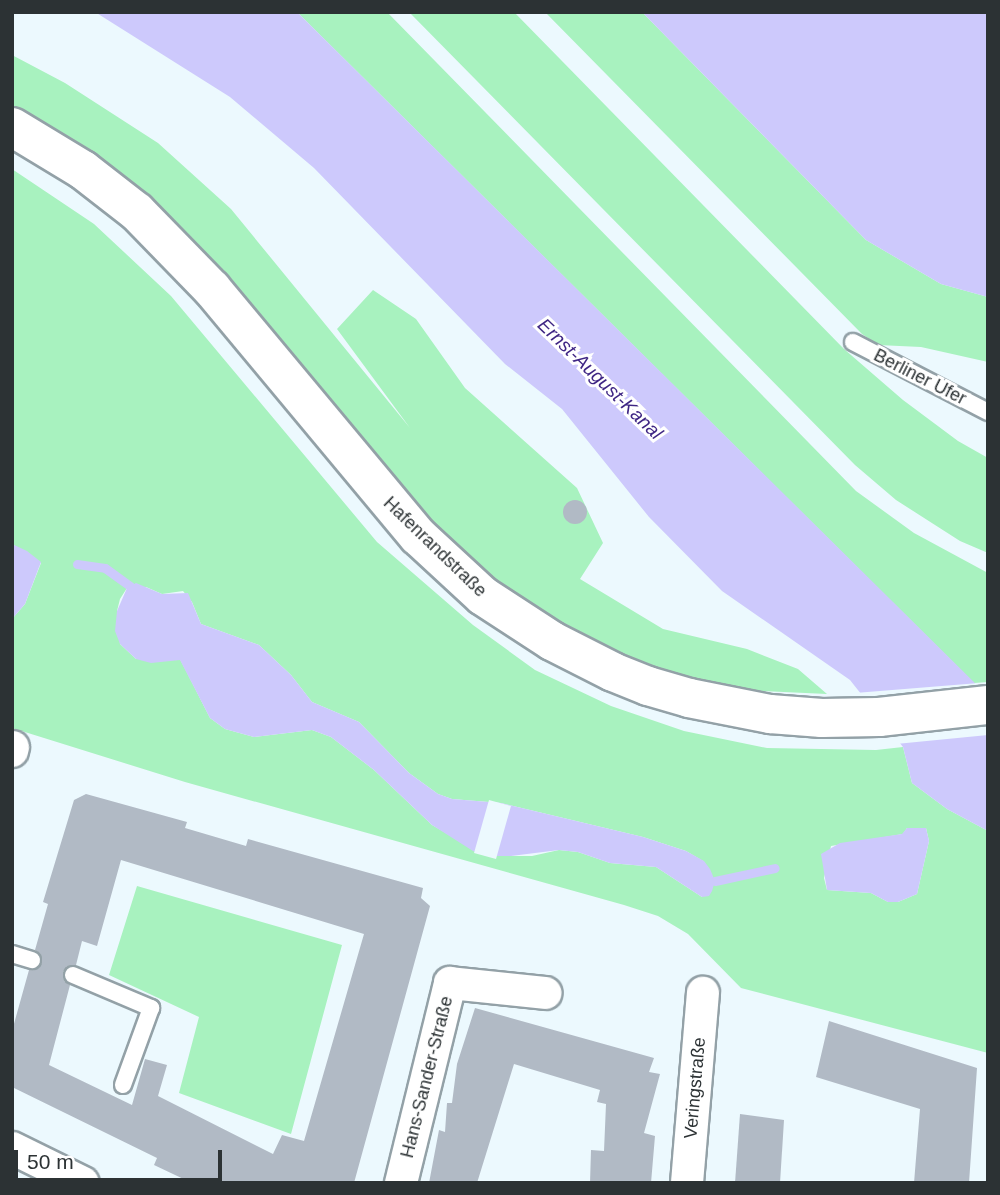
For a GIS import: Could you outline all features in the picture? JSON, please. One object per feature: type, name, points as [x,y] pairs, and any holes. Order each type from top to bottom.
[{"type":"main road","name":"Hafenrandstraße","points":[[12,127],[83,170],[163,237],[212,289],[394,510],[483,596],[552,641],[612,672],[648,686],[700,701],[770,714],[852,718],[988,705]]},
{"type":"street","name":"Hans-Sander-Straße","points":[[401,1183],[450,983],[545,993]]},
{"type":"street","name":"Veringstraße","points":[[687,1183],[703,993]]},
{"type":"street","points":[[12,1148],[83,1183]]},
{"type":"lane","name":"Berliner Ufer","points":[[853,342],[988,412]]},
{"type":"lane","points":[[12,954],[32,960]]},
{"type":"lane","points":[[73,975],[151,1008],[123,1085]]},
{"type":"green space","points":[[297,12],[387,12],[856,491],[914,533],[988,573],[988,682],[974,683]]},
{"type":"green space","points":[[409,12],[514,12],[844,349],[903,400],[958,441],[988,458],[988,553],[960,541],[896,500],[855,465]]},
{"type":"green space","points":[[545,12],[642,12],[866,240],[941,284],[988,297],[988,362],[921,347],[878,345],[862,334]]},
{"type":"green space","points":[[12,55],[65,83],[158,143],[231,209],[410,428],[337,329],[373,290],[416,319],[465,388],[577,488],[603,543],[580,579],[663,629],[747,649],[798,669],[827,694],[762,691],[673,676],[566,632],[473,566],[21,112],[12,108]]},
{"type":"green space","points":[[12,169],[94,224],[171,296],[377,542],[473,625],[535,670],[611,706],[684,731],[767,748],[876,750],[903,747],[912,783],[947,809],[988,831],[988,1053],[741,988],[688,934],[658,916],[185,782],[12,728],[12,619],[25,604],[41,563],[12,544]],"holes":[[[146,587],[162,594],[183,591],[192,602],[201,624],[259,645],[291,675],[312,702],[359,722],[409,773],[438,794],[452,799],[501,803],[643,837],[686,851],[703,861],[702,897],[656,867],[610,863],[578,852],[559,850],[532,856],[486,856],[432,825],[374,770],[331,737],[312,730],[254,737],[225,729],[210,718],[180,659],[136,659],[120,644],[117,611],[120,599],[127,588]],[[907,828],[926,828],[929,841],[917,894],[898,902],[888,902],[871,893],[827,890],[824,878],[831,846],[903,834]]]},
{"type":"green space","points":[[137,886],[342,945],[291,1134],[179,1093],[199,1017],[109,975]]},
{"type":"water","name":"Ernst-August-Kanal","points":[[95,12],[297,12],[988,696],[988,831],[947,809],[912,783],[903,747],[850,680],[722,591],[649,517],[562,409],[505,364],[314,168],[230,97]]},
{"type":"water","points":[[642,12],[988,12],[988,297],[941,284],[866,240]]},
{"type":"water","points":[[12,544],[41,562],[25,604],[12,619]]},
{"type":"water","points":[[136,583],[162,594],[188,593],[201,624],[259,645],[291,675],[312,702],[359,722],[409,773],[438,794],[452,799],[501,803],[643,837],[686,851],[704,861],[710,869],[715,881],[712,891],[709,896],[702,897],[656,867],[610,863],[578,852],[559,850],[486,856],[473,851],[432,825],[374,770],[331,737],[312,730],[254,737],[225,729],[210,718],[180,660],[151,663],[136,659],[120,644],[115,631],[117,611],[127,588]]},
{"type":"water","points":[[907,828],[926,828],[929,841],[917,894],[898,902],[888,902],[871,893],[827,890],[821,854],[840,843],[902,834]]},
{"type":"pier","points":[[979,683],[988,692],[988,735],[896,744],[855,693]]},
{"type":"pier","points":[[489,800],[511,806],[496,859],[474,853]]},
{"type":"building","points":[[575,500],[586,507],[587,512],[580,523],[575,524],[564,517],[563,512],[570,501]]},
{"type":"building","points":[[86,794],[187,822],[185,828],[246,846],[248,839],[423,888],[421,898],[430,906],[354,1183],[192,1183],[154,1165],[157,1158],[12,1087],[12,1031],[29,970],[39,968],[42,962],[40,953],[35,950],[48,904],[43,902],[74,800]],"holes":[[[121,860],[364,934],[304,1141],[282,1135],[273,1154],[158,1096],[167,1065],[145,1059],[132,1105],[49,1065],[70,985],[64,981],[63,972],[67,966],[76,965],[82,941],[97,946]]]},
{"type":"building","points":[[475,1008],[654,1058],[649,1072],[660,1074],[644,1133],[655,1136],[651,1183],[590,1183],[591,1150],[604,1151],[606,1104],[597,1102],[600,1090],[514,1064],[477,1183],[429,1183],[439,1130],[445,1132],[447,1103],[452,1103],[457,1064]]},
{"type":"building","points":[[829,1021],[977,1068],[969,1183],[914,1183],[920,1109],[816,1077]]},
{"type":"building","points":[[740,1114],[784,1120],[780,1183],[735,1183]]},
{"type":"waterway","points":[[77,564],[105,568],[130,586]]},
{"type":"waterway","points":[[715,881],[775,868]]}]
